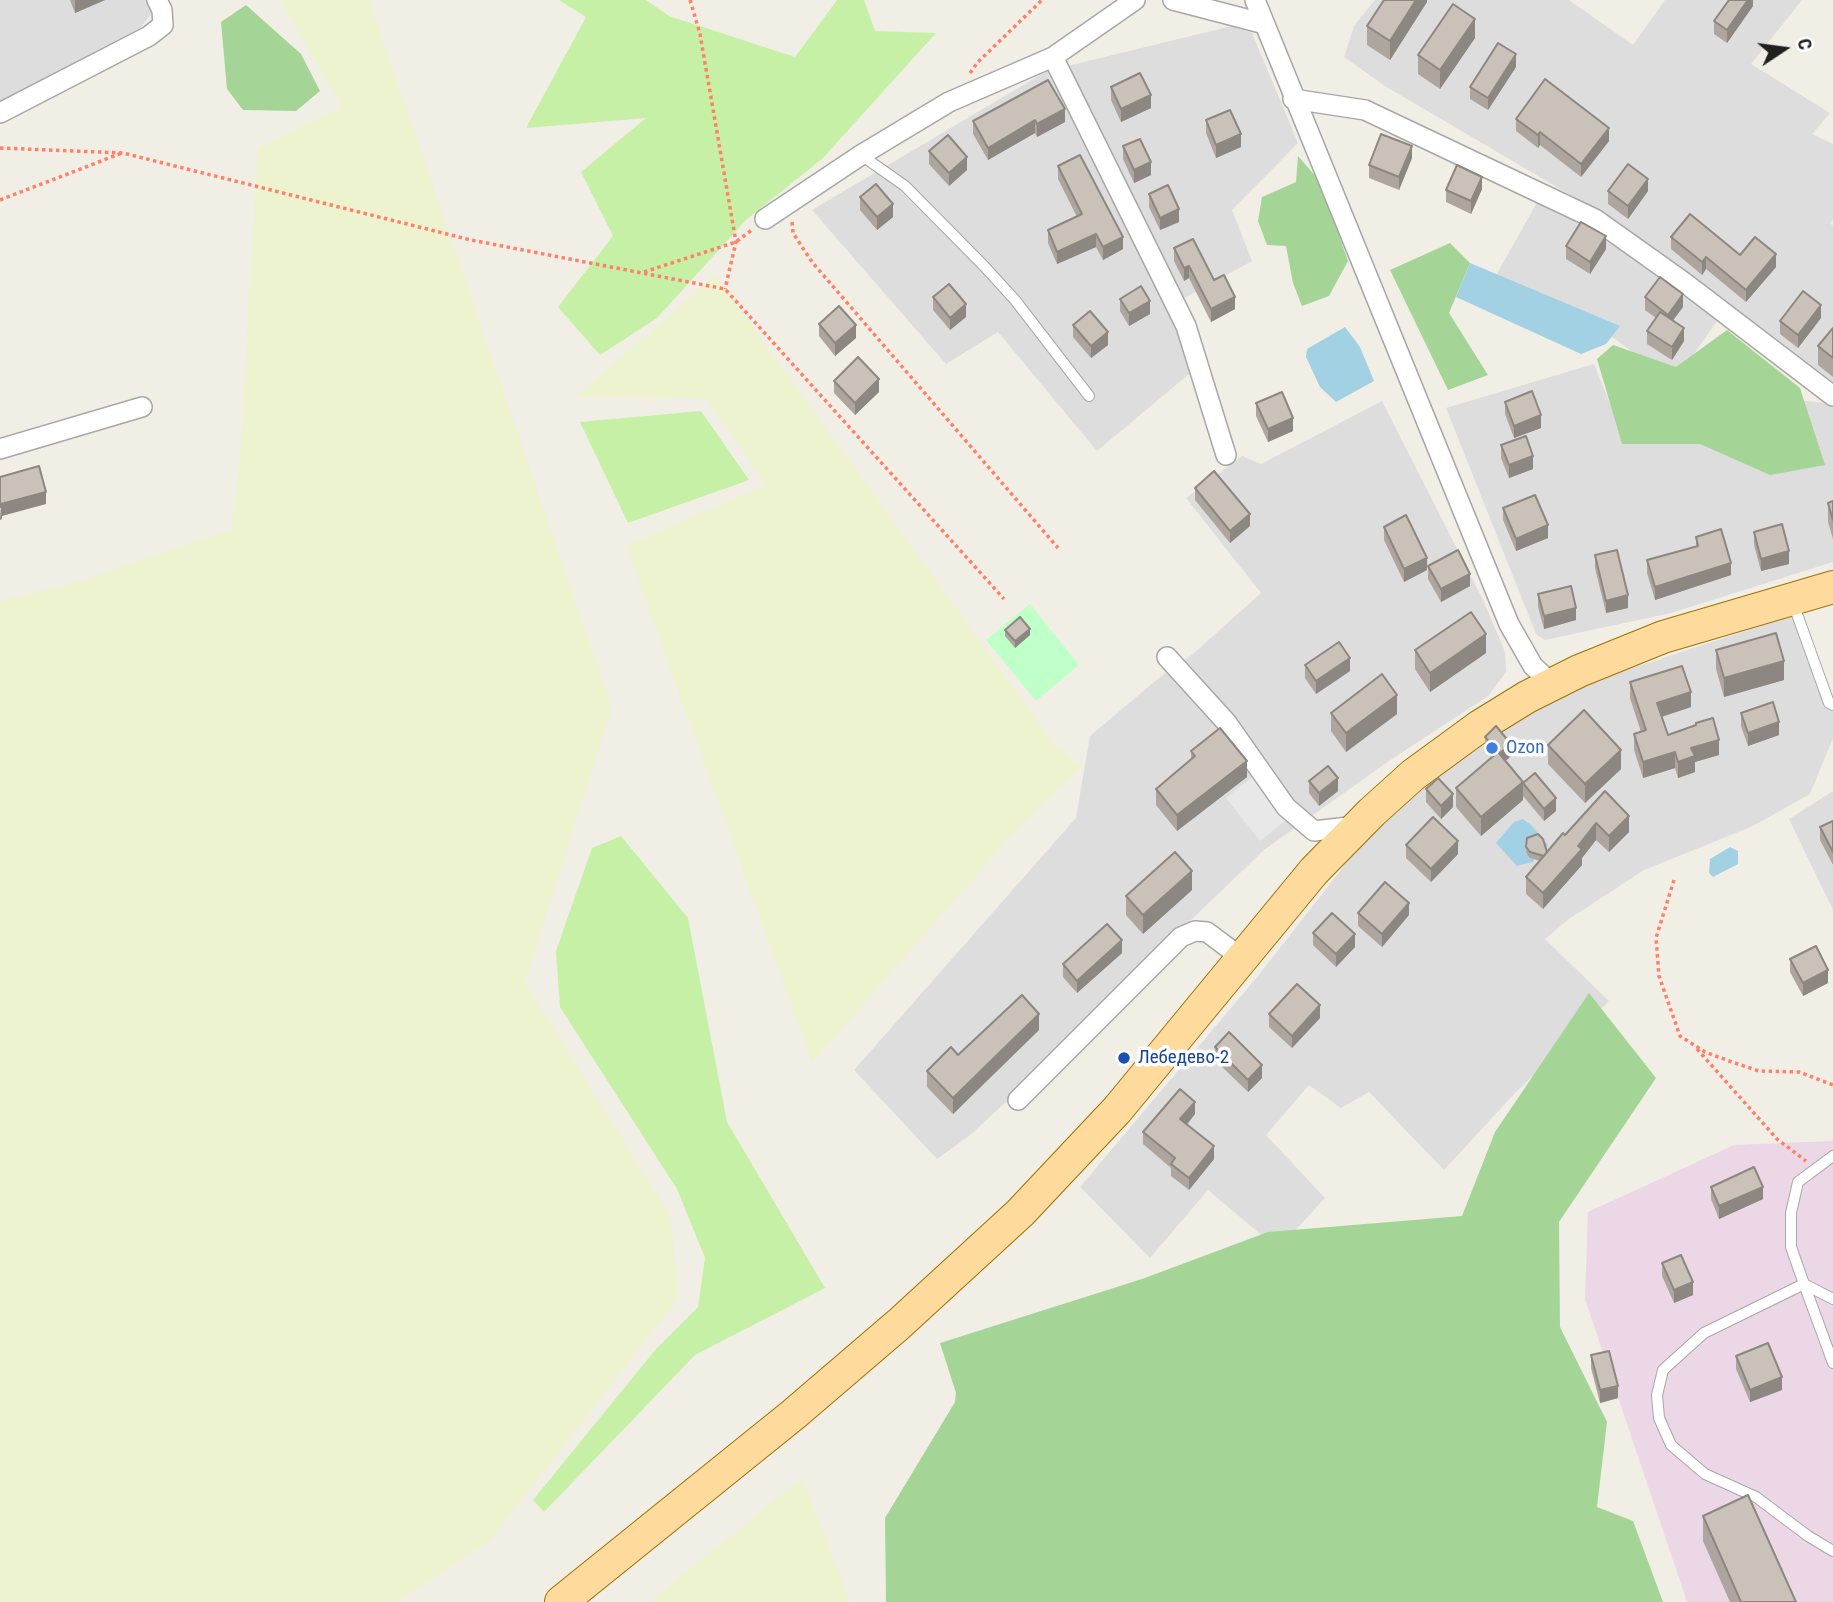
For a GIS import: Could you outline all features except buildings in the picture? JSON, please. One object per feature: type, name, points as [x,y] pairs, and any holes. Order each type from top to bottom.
[{"type":"main road","points":[[561,1602],[794,1414],[1003,1230],[1094,1137],[1296,892],[1357,826],[1392,793],[1446,750],[1503,711],[1606,658],[1663,636],[1833,586]]},
{"type":"street","points":[[0,113],[149,36],[163,25],[162,10],[156,0]]},
{"type":"street","points":[[765,219],[861,155],[949,102],[1053,57],[1135,0]]},
{"type":"street","points":[[1173,0],[1265,24]]},
{"type":"street","points":[[1255,0],[1293,99],[1509,624],[1533,666],[1552,684]]},
{"type":"street","points":[[1053,57],[1186,326],[1226,455]]},
{"type":"street","points":[[1293,99],[1364,110],[1595,219],[1685,283],[1833,396]]},
{"type":"street","points":[[0,449],[142,407]]},
{"type":"street","points":[[1167,656],[1227,723],[1286,807],[1314,831],[1357,826]]},
{"type":"street","points":[[1018,1100],[1181,937],[1195,931],[1207,932],[1243,959]]},
{"type":"lane","points":[[861,155],[905,187],[984,266],[1015,300],[1089,396]]},
{"type":"lane","points":[[1792,599],[1829,703],[1833,705]]},
{"type":"lane","points":[[1833,1156],[1798,1182],[1791,1213],[1791,1247],[1833,1363]]},
{"type":"lane","points":[[1804,1284],[1833,1299]]},
{"type":"lane","points":[[1804,1284],[1704,1333],[1663,1370],[1657,1395],[1659,1418],[1671,1445],[1704,1475],[1756,1497],[1833,1551]]},
{"type":"path","points":[[690,0],[700,34],[736,242],[725,289]]},
{"type":"path","points":[[949,102],[978,62],[1042,0]]},
{"type":"path","points":[[0,148],[123,153],[471,240],[725,289],[1004,599]]},
{"type":"path","points":[[0,200],[123,153]]},
{"type":"path","points":[[789,203],[793,233],[812,262],[1058,548]]},
{"type":"path","points":[[642,272],[736,242],[765,219]]},
{"type":"path","points":[[1674,880],[1656,938],[1659,976],[1680,1036],[1705,1052],[1759,1071],[1799,1072],[1833,1085]]},
{"type":"path","points":[[1694,1044],[1777,1139],[1800,1159],[1819,1166]]},
{"type":"shaded area","points":[[0,0],[151,0],[156,8],[140,28],[0,101]]},
{"type":"shaded area","points":[[1375,0],[1569,0],[1633,45],[1665,0],[1802,0],[1751,64],[1830,113],[1812,134],[1833,144],[1833,219],[1830,223],[1833,226],[1833,387],[1584,203],[1385,86],[1344,57],[1354,26]]},
{"type":"shaded area","points":[[1232,26],[1252,33],[1298,143],[1232,210],[1252,261],[1166,308],[1181,339],[1189,374],[1097,451],[998,332],[946,364],[812,210],[1047,71]]},
{"type":"shaded area","points":[[1539,199],[1566,211],[1720,317],[1674,382],[1597,326],[1494,279]]},
{"type":"shaded area","points":[[1594,364],[1622,434],[1771,398],[1828,403],[1833,407],[1833,562],[1671,613],[1545,640],[1536,634],[1446,408]]},
{"type":"shaded area","points":[[1382,401],[1484,602],[1505,652],[1506,672],[1488,696],[1389,761],[1264,850],[1030,1080],[969,1136],[937,1159],[854,1070],[1076,818],[1090,736],[1160,677],[1193,654],[1261,593],[1186,498],[1242,456],[1261,464]]},
{"type":"shaded area","points":[[1800,613],[1833,699],[1833,738],[1810,794],[1753,826],[1644,870],[1569,919],[1545,939],[1609,1001],[1515,1093],[1444,1170],[1369,1092],[1341,1108],[1309,1085],[1266,1135],[1325,1198],[1278,1249],[1208,1190],[1150,1258],[1080,1187],[1258,976],[1369,834],[1467,749],[1572,688]]},
{"type":"shaded area","points":[[1256,774],[1290,817],[1260,841],[1226,798]]},
{"type":"shaded area","points":[[1833,791],[1833,910],[1789,819]]},
{"type":"shaded area","points":[[1833,1141],[1833,1602],[1687,1602],[1585,1299],[1588,1212],[1734,1145]]},
{"type":"green space","points":[[280,0],[369,0],[612,708],[525,982],[671,1218],[678,1298],[490,1541],[397,1602],[0,1602],[0,602],[82,581],[232,529],[240,458],[258,148],[342,107]]},
{"type":"green space","points":[[559,0],[646,0],[669,16],[795,57],[837,0],[864,0],[875,31],[936,33],[823,158],[746,220],[657,318],[600,355],[558,307],[613,236],[581,172],[646,118],[526,128],[586,17]]},
{"type":"green space","points":[[246,5],[301,54],[320,91],[296,111],[243,110],[227,89],[221,22]]},
{"type":"green space","points":[[1298,156],[1317,178],[1348,261],[1329,296],[1302,306],[1293,283],[1286,246],[1267,245],[1258,221],[1262,197],[1296,182]]},
{"type":"green space","points":[[1450,243],[1470,263],[1449,313],[1488,375],[1448,390],[1390,270]]},
{"type":"green space","points":[[715,275],[1055,745],[1081,767],[1006,841],[812,1063],[626,546],[766,485],[707,399],[577,396]]},
{"type":"green space","points":[[1727,330],[1800,388],[1825,465],[1770,475],[1700,444],[1622,444],[1597,359],[1613,345],[1676,367]]},
{"type":"green space","points":[[701,411],[749,480],[628,523],[580,422]]},
{"type":"green space","points":[[1030,604],[1079,665],[1036,701],[986,640]]},
{"type":"green space","points":[[621,836],[688,918],[727,1122],[825,1288],[695,1355],[544,1512],[533,1500],[656,1349],[698,1307],[705,1258],[677,1189],[560,1007],[556,951],[592,848]]},
{"type":"green space","points":[[1589,993],[1656,1078],[1559,1222],[1560,1327],[1607,1422],[1597,1507],[1633,1521],[1663,1602],[886,1602],[885,1518],[955,1402],[956,1393],[940,1343],[1142,1279],[1268,1232],[1462,1216],[1495,1132]]},
{"type":"green space","points":[[802,1478],[850,1602],[649,1602]]},
{"type":"water","points":[[1470,263],[1620,326],[1606,344],[1581,354],[1456,297]]},
{"type":"water","points":[[1345,327],[1360,347],[1374,381],[1336,402],[1320,387],[1306,357],[1307,349]]},
{"type":"water","points":[[1523,819],[1548,845],[1544,851],[1527,845],[1526,854],[1534,859],[1533,862],[1517,866],[1496,843],[1514,822]]},
{"type":"water","points":[[1730,847],[1738,851],[1738,864],[1713,877],[1709,873],[1710,859]]},
{"type":"place","name":"Ozon","points":[[1492,748]]},
{"type":"place","name":"Лебедево-2","points":[[1124,1058]]}]
